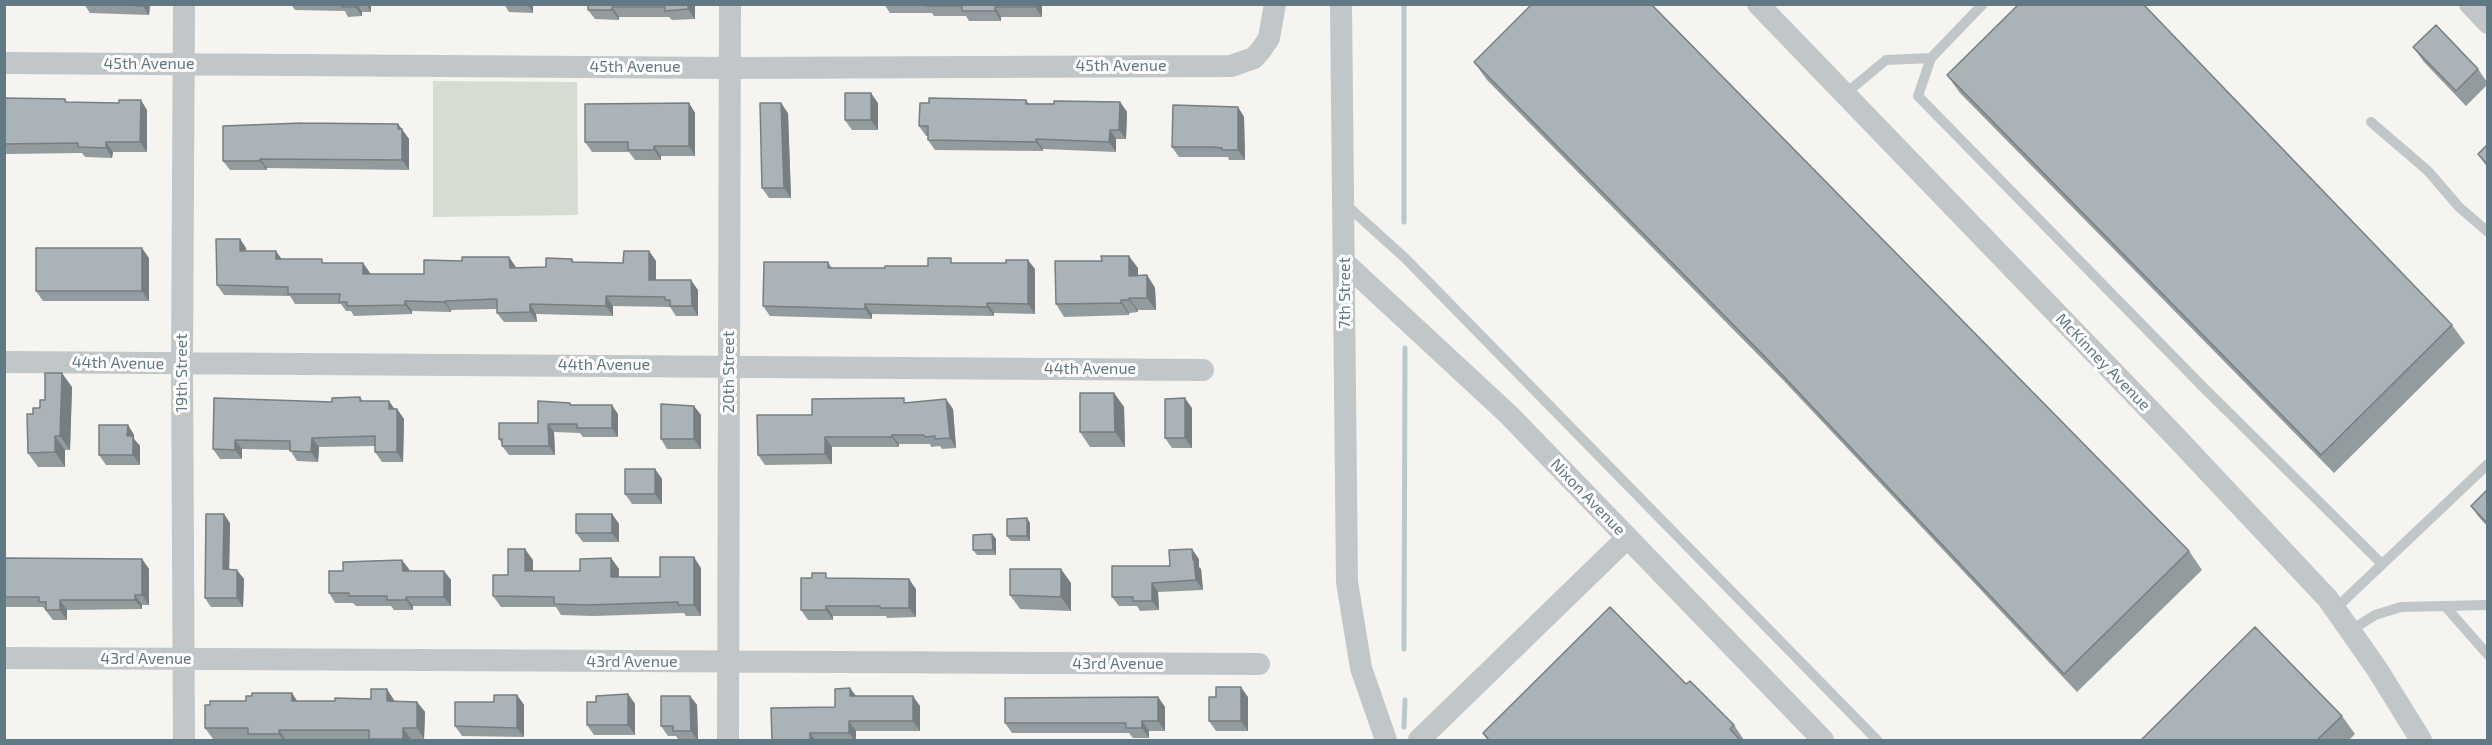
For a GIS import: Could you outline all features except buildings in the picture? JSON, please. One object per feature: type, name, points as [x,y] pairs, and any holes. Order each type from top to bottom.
[{"type":"street","name":"19th Street","points":[[184,4],[182,364],[184,741]]},
{"type":"street","name":"20th Street","points":[[729,741],[730,4]]},
{"type":"street","name":"45th Avenue","points":[[4,63],[730,68],[1231,66],[1254,58],[1261,50],[1269,38],[1275,4]]},
{"type":"street","name":"7th Street","points":[[1341,4],[1347,582],[1361,668],[1386,741]]},
{"type":"street","name":"McKinney Avenue","points":[[1758,4],[2164,425],[2335,609],[2421,741]]},
{"type":"street","points":[[2469,4],[2487,23]]},
{"type":"street","name":"Nixon Avenue","points":[[1345,262],[1509,415],[1823,741]]},
{"type":"street","name":"44th Avenue","points":[[4,362],[1203,370]]},
{"type":"street","points":[[1419,741],[1627,538]]},
{"type":"street","name":"43rd Avenue","points":[[4,658],[1259,664]]},
{"type":"lane","points":[[1983,4],[1931,58],[1918,96],[2203,387],[2382,564]]},
{"type":"lane","points":[[1845,94],[1886,60],[1931,58]]},
{"type":"lane","points":[[2371,122],[2428,171],[2459,207],[2487,232]]},
{"type":"lane","points":[[1344,203],[1405,258],[1877,741]]},
{"type":"lane","points":[[2335,609],[2487,464]]},
{"type":"lane","points":[[2350,631],[2375,615],[2401,607],[2487,605]]},
{"type":"lane","points":[[2445,606],[2487,655]]},
{"type":"shaded area","points":[[433,81],[577,82],[578,215],[433,217]]},
{"type":"waterway","points":[[1404,4],[1404,222]]},
{"type":"waterway","points":[[1404,649],[1405,348]]},
{"type":"waterway","points":[[1404,727],[1405,700]]}]
